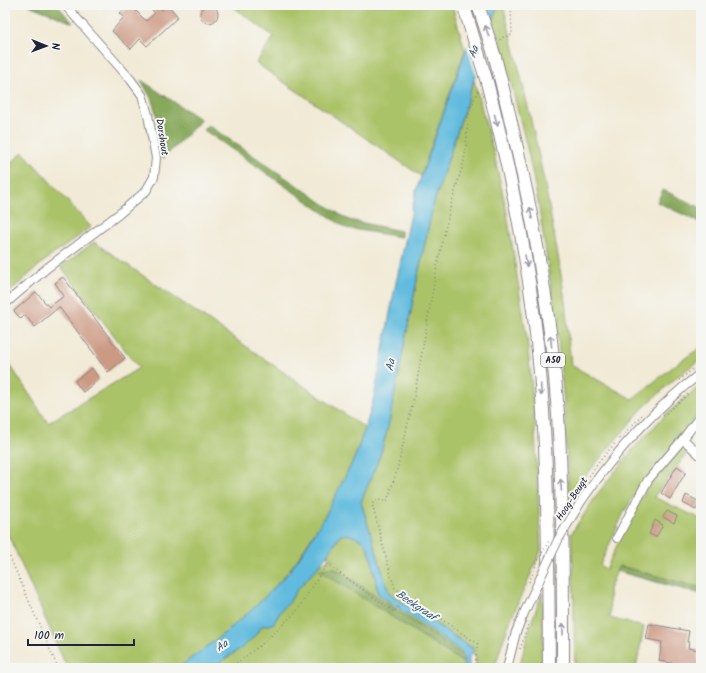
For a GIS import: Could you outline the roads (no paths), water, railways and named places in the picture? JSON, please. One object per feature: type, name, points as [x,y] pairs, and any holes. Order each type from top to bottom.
[{"type":"highway","name":"A50","points":[[478,5],[495,57],[527,190],[541,266],[552,350],[558,413],[562,506],[563,668]]},
{"type":"highway","name":"A50","points":[[464,7],[483,85],[502,141],[525,258],[534,317],[540,375],[545,465],[548,551],[549,668]]},
{"type":"street","name":"Dorshout","points":[[5,304],[47,268],[141,196],[146,191],[154,177],[156,158],[148,115],[142,95],[131,80],[65,5]]},
{"type":"street","name":"Hoog-Beugt","points":[[507,668],[516,632],[524,613],[558,540],[582,500],[613,457],[636,431],[665,403],[701,373]]},
{"type":"street","points":[[617,538],[648,480],[683,439],[701,415]]},
{"type":"street","points":[[683,439],[701,456]]},
{"type":"water","name":"Aa","points":[[482,5],[498,5],[433,206],[389,423],[381,453],[361,502],[389,593],[473,649],[474,651],[469,656],[469,668],[463,668],[464,659],[461,651],[378,594],[372,561],[366,545],[364,542],[352,535],[341,535],[318,567],[296,591],[289,603],[283,608],[273,624],[262,626],[253,638],[243,647],[211,668],[178,668],[226,632],[256,606],[289,572],[326,514],[354,459],[366,426],[374,397],[394,292],[416,191]]},
{"type":"water label","name":"Beekgraaf","points":[[416,606]]}]
